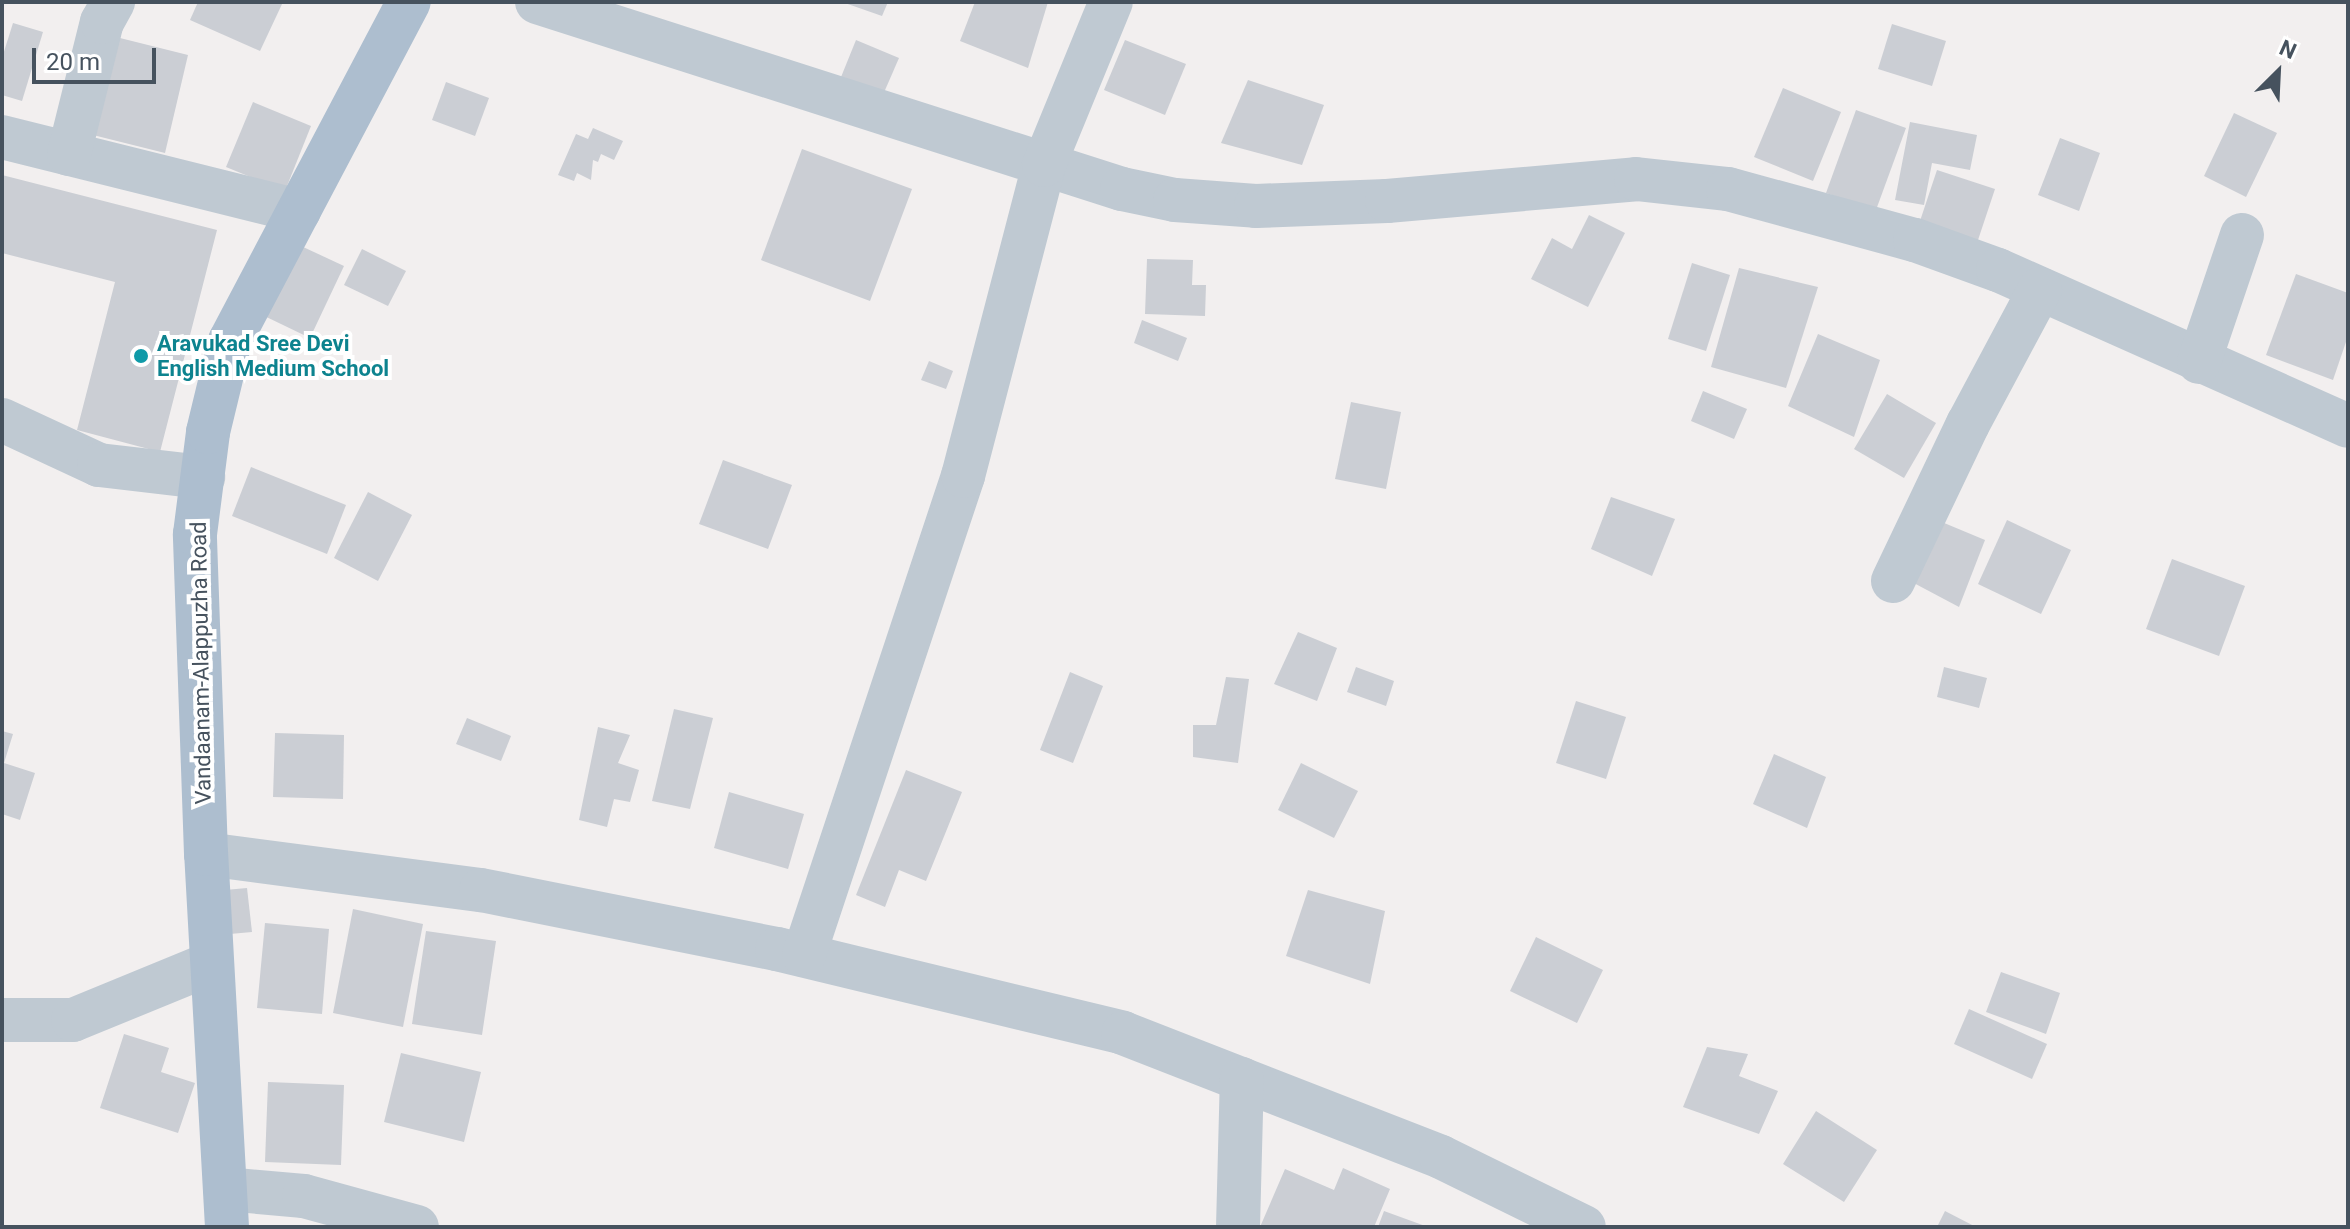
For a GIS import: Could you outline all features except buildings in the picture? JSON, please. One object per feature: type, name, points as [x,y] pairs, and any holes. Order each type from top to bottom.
[{"type":"main road","name":"Vandaanam-Alappuzha Road","points":[[226,1208],[206,854],[195,534],[208,432],[230,341],[406,3]]},
{"type":"street","points":[[69,154],[102,22],[113,2]]},
{"type":"street","points":[[537,2],[1122,189],[1219,205],[1387,201],[1587,181],[1677,181],[1728,189],[1915,240],[2040,289],[2348,426]]},
{"type":"street","points":[[804,955],[963,476],[1044,165],[1111,2]]},
{"type":"street","points":[[2,137],[299,211]]},
{"type":"street","points":[[2199,362],[2242,235]]},
{"type":"street","points":[[1893,581],[1968,424],[2040,289]]},
{"type":"street","points":[[2,420],[99,465],[203,477]]},
{"type":"street","points":[[206,854],[481,890],[804,955],[1123,1033],[1441,1157],[1584,1227]]},
{"type":"street","points":[[2,1020],[73,1020],[212,963]]},
{"type":"street","points":[[1238,1227],[1242,1079]]},
{"type":"street","points":[[226,1208],[304,1196],[417,1227]]},
{"type":"place","name":"Aravukad Sree Devi English Medium School","points":[[141,356]]}]
